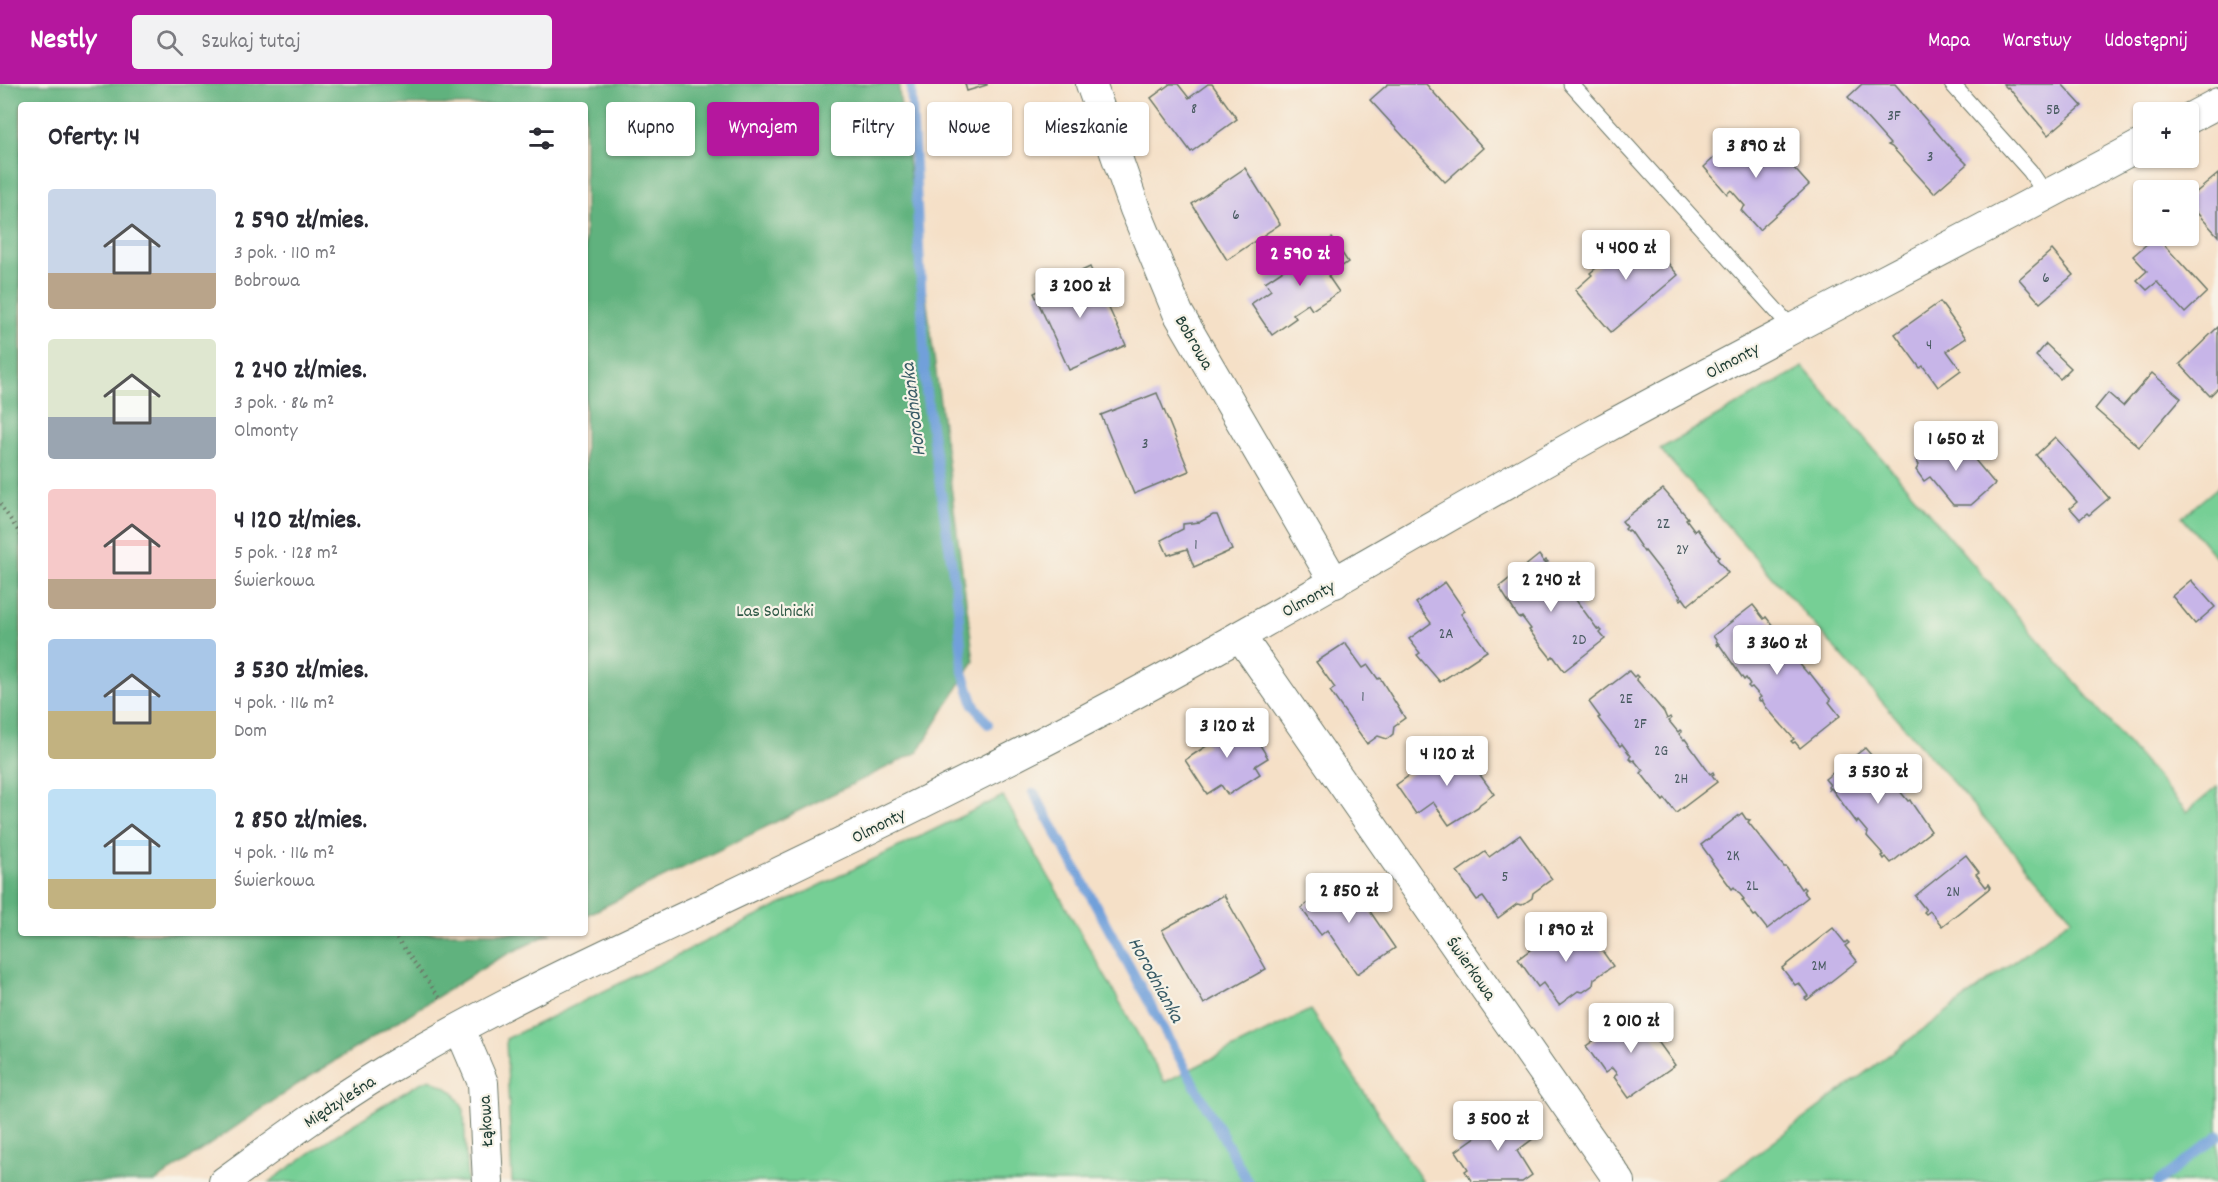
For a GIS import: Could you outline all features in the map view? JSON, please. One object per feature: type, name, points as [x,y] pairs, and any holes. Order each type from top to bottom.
[{"type":"street","name":"Bobrowa","points":[[1091,84],[1135,209],[1178,313],[1335,583]]},
{"type":"street","points":[[2199,113],[2218,103]]},
{"type":"street","name":"Olmonty","points":[[460,1029],[520,995],[869,829],[1068,729],[1335,583],[1596,434],[2133,149]]},
{"type":"street","name":"Świerkowa","points":[[1240,636],[1620,1182]]},
{"type":"street","name":"Międzyleśna","points":[[224,1182],[320,1113],[387,1070],[460,1029]]},
{"type":"street","name":"Łąkowa","points":[[460,1029],[483,1083],[488,1182]]},
{"type":"lane","points":[[1571,84],[1792,328]]},
{"type":"lane","points":[[1952,84],[2030,171],[2047,196]]},
{"type":"path","points":[[0,504],[18,531]]},
{"type":"path","points":[[395,936],[422,971],[460,1029]]},
{"type":"green space","name":"Las Solnicki","points":[[0,84],[900,84],[900,102],[831,102],[831,156],[908,156],[974,661],[918,752],[588,915],[588,102],[18,102],[18,936],[545,936],[496,960],[298,1084],[155,1182],[0,1182]]},
{"type":"green space","points":[[1803,367],[2187,812],[2218,786],[2218,1182],[1719,1182],[2072,918],[1660,449]]},
{"type":"green space","points":[[2218,487],[2218,560],[2182,517]]},
{"type":"green space","points":[[1003,796],[1165,1082],[1310,1010],[1423,1182],[512,1182],[506,1039]]},
{"type":"green space","points":[[430,1079],[454,1092],[464,1110],[467,1182],[269,1182],[333,1137],[418,1084]]},
{"type":"building","points":[[965,84],[987,84],[987,85],[967,91]]},
{"type":"building","points":[[1170,84],[1178,84],[1189,98],[1208,84],[1212,84],[1237,119],[1191,152],[1151,98]]},
{"type":"building","points":[[1388,84],[1426,84],[1483,148],[1445,182],[1370,100]]},
{"type":"building","points":[[1862,84],[1895,84],[1967,164],[1934,193],[1888,145],[1890,144],[1848,97]]},
{"type":"building","points":[[2003,84],[2062,84],[2082,106],[2048,135]]},
{"type":"building","points":[[1742,132],[1765,158],[1776,148],[1809,185],[1759,230],[1741,210],[1745,206],[1731,190],[1727,194],[1704,167]]},
{"type":"building","points":[[1245,168],[1280,224],[1227,260],[1192,204]]},
{"type":"building","points":[[2218,174],[2218,236],[2199,215],[2199,190]]},
{"type":"building","points":[[1641,231],[1678,275],[1611,332],[1575,290],[1592,275],[1590,273]]},
{"type":"building","points":[[1332,238],[1348,262],[1328,276],[1339,292],[1312,310],[1308,304],[1293,314],[1296,318],[1272,335],[1251,304],[1271,290],[1265,282]]},
{"type":"building","points":[[2144,246],[2165,246],[2207,292],[2185,313],[2157,282],[2147,290],[2137,280],[2147,271],[2133,256]]},
{"type":"building","points":[[2052,250],[2073,275],[2040,303],[2019,279]]},
{"type":"building","points":[[1090,267],[1126,345],[1069,370],[1034,293]]},
{"type":"building","points":[[1940,302],[1966,338],[1947,351],[1961,370],[1938,387],[1923,366],[1920,368],[1895,334]]},
{"type":"building","points":[[2218,327],[2218,388],[2210,396],[2180,364]]},
{"type":"building","points":[[2046,344],[2071,368],[2060,379],[2036,356]]},
{"type":"building","points":[[2152,373],[2181,398],[2139,447],[2095,409],[2108,393],[2123,406]]},
{"type":"building","points":[[1157,393],[1189,471],[1134,494],[1101,415]]},
{"type":"building","points":[[1958,431],[1980,457],[1975,460],[1995,484],[1971,505],[1953,505],[1930,477],[1924,481],[1916,470],[1919,465],[1916,460],[1924,453],[1935,453]]},
{"type":"building","points":[[2055,437],[2109,498],[2089,515],[2087,513],[2080,519],[2070,508],[2077,502],[2036,455]]},
{"type":"building","points":[[1663,489],[1688,518],[1686,519],[1695,531],[1697,529],[1719,557],[1717,559],[1728,573],[1688,605],[1683,598],[1681,600],[1679,598],[1681,597],[1629,530],[1625,529],[1627,527],[1622,521]]},
{"type":"building","points":[[1217,515],[1232,550],[1194,567],[1187,549],[1168,555],[1161,540],[1183,529],[1183,524],[1200,522]]},
{"type":"building","points":[[1539,555],[1544,562],[1546,560],[1548,562],[1545,563],[1598,630],[1602,631],[1600,633],[1605,639],[1564,671],[1529,630],[1531,629],[1522,617],[1518,617],[1499,587]]},
{"type":"building","points":[[2191,580],[2215,607],[2195,624],[2172,596]]},
{"type":"building","points":[[1445,582],[1465,611],[1461,614],[1487,651],[1440,682],[1417,655],[1420,653],[1409,639],[1431,623],[1416,603]]},
{"type":"building","points":[[1753,605],[1764,619],[1766,617],[1795,658],[1799,659],[1798,662],[1831,700],[1829,702],[1840,716],[1800,748],[1791,741],[1794,739],[1762,700],[1758,699],[1761,697],[1752,687],[1748,686],[1750,684],[1746,678],[1744,680],[1719,644],[1717,646],[1718,643],[1713,636]]},
{"type":"building","points":[[1345,643],[1363,668],[1368,665],[1378,679],[1380,678],[1405,718],[1394,726],[1393,734],[1387,739],[1378,736],[1367,744],[1330,691],[1335,688],[1316,662]]},
{"type":"building","points":[[1629,671],[1634,677],[1636,675],[1638,677],[1636,679],[1664,712],[1667,719],[1670,717],[1669,721],[1678,732],[1680,730],[1682,732],[1679,734],[1710,774],[1713,772],[1712,775],[1717,782],[1676,813],[1665,799],[1663,801],[1634,760],[1629,758],[1631,756],[1598,718],[1600,717],[1589,702]]},
{"type":"building","points":[[1227,721],[1235,734],[1248,725],[1268,758],[1255,766],[1260,774],[1228,795],[1221,785],[1207,794],[1185,760],[1208,745],[1203,737]]},
{"type":"building","points":[[1459,746],[1494,794],[1449,825],[1433,802],[1416,814],[1396,785],[1424,765],[1427,769]]},
{"type":"building","points":[[1865,748],[1877,762],[1878,760],[1908,801],[1910,800],[1931,831],[1891,863],[1886,857],[1884,859],[1882,856],[1884,855],[1867,836],[1868,833],[1858,821],[1857,823],[1831,788],[1829,790],[1830,785],[1825,779]]},
{"type":"building","points":[[1742,813],[1746,819],[1750,820],[1748,822],[1786,867],[1801,889],[1803,887],[1805,889],[1803,891],[1808,897],[1767,929],[1756,915],[1754,916],[1734,887],[1732,889],[1701,845]]},
{"type":"building","points":[[1520,835],[1552,879],[1533,893],[1532,898],[1522,905],[1517,904],[1498,918],[1483,897],[1477,900],[1457,872],[1485,852],[1489,857]]},
{"type":"building","points":[[1966,855],[1979,872],[1976,874],[1986,887],[1989,884],[1991,887],[1942,926],[1930,911],[1926,914],[1924,912],[1926,910],[1915,896]]},
{"type":"building","points":[[1348,875],[1395,948],[1357,974],[1327,930],[1321,935],[1301,908]]},
{"type":"building","points":[[1224,895],[1266,969],[1204,1004],[1162,930]]},
{"type":"building","points":[[1581,921],[1613,966],[1594,979],[1593,985],[1583,992],[1578,991],[1559,1005],[1543,983],[1538,987],[1518,959],[1546,938],[1550,943]]},
{"type":"building","points":[[1833,928],[1845,943],[1847,941],[1849,943],[1845,946],[1857,961],[1807,1000],[1805,998],[1808,996],[1799,983],[1795,985],[1782,968]]},
{"type":"building","points":[[1636,1011],[1675,1065],[1629,1098],[1614,1077],[1617,1074],[1612,1068],[1605,1073],[1586,1046]]},
{"type":"building","points":[[1514,1110],[1534,1138],[1517,1151],[1532,1175],[1522,1182],[1472,1182],[1465,1171],[1468,1169],[1456,1151]]},
{"type":"waterway","name":"Horodnianka","points":[[911,84],[926,392],[958,606],[963,672],[974,705],[988,724]]},
{"type":"waterway","name":"Horodnianka","points":[[1034,793],[1248,1182]]},
{"type":"waterway","points":[[2158,1182],[2218,1136]]}]
